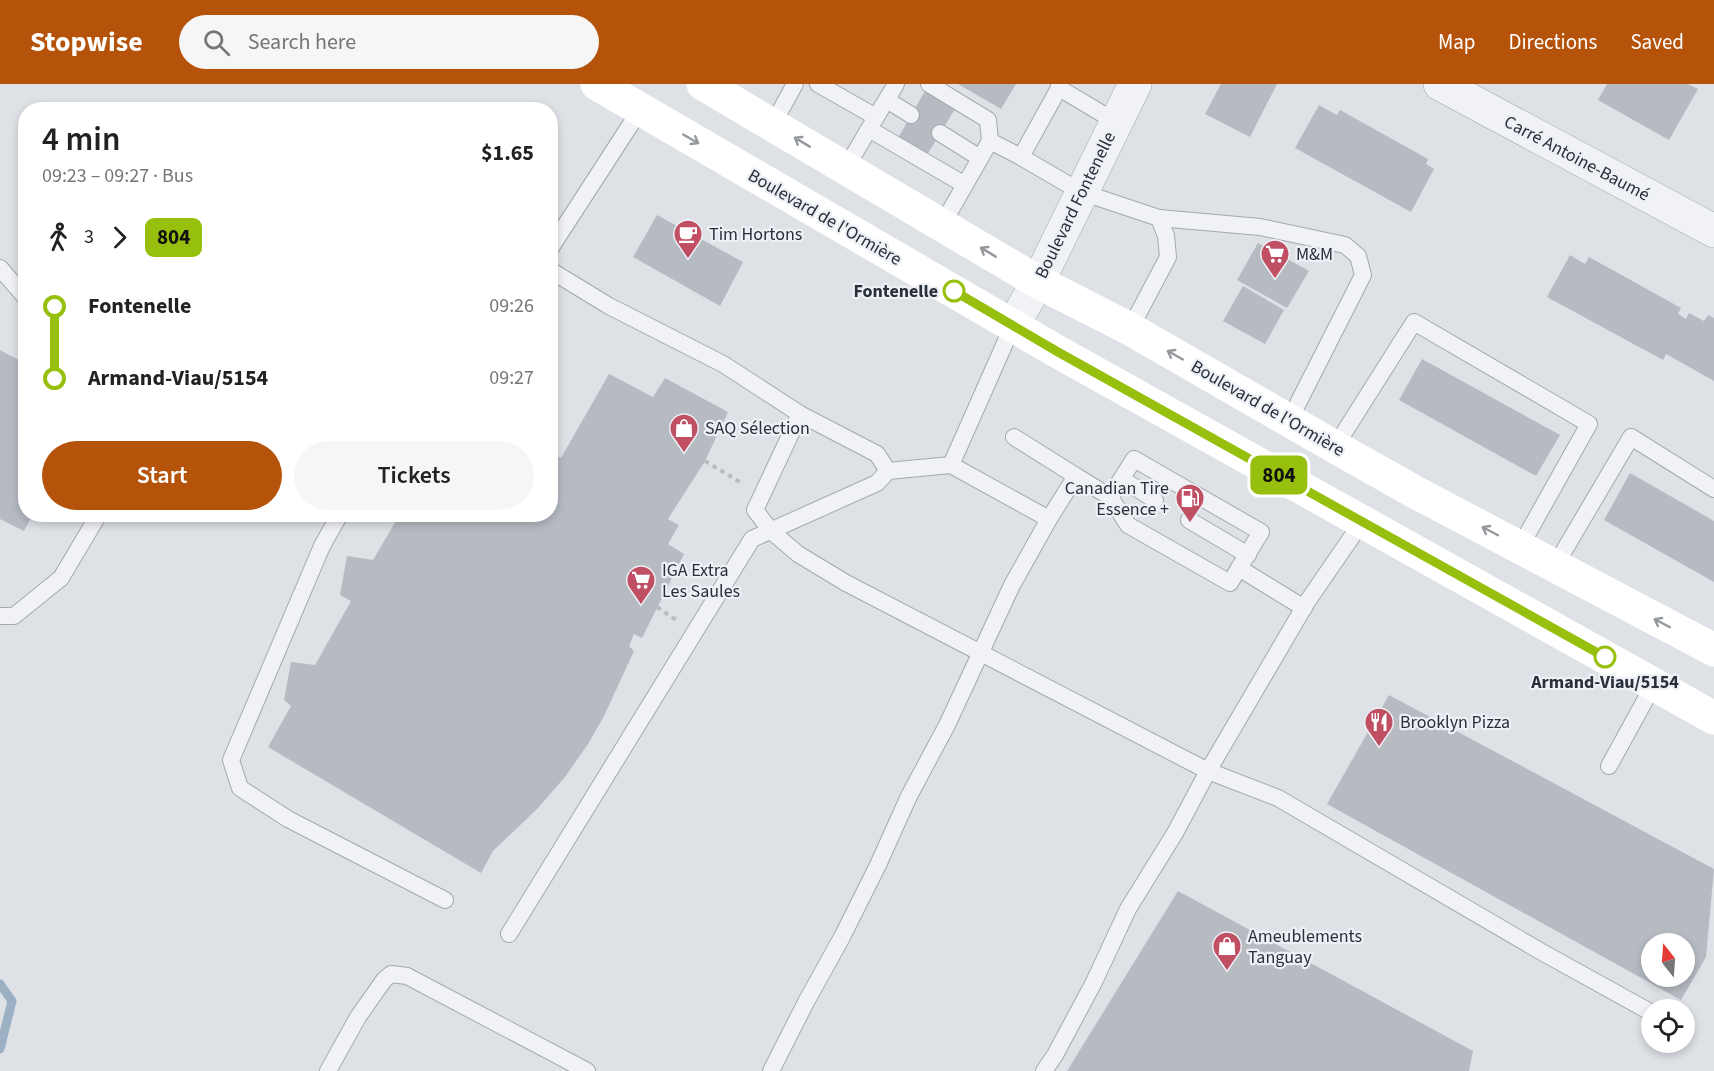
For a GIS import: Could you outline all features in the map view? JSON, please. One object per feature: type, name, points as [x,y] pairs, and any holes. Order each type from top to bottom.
[{"type":"main road","name":"Boulevard de l'Ormière","points":[[597,84],[1058,352],[1714,718]]},
{"type":"main road","name":"Boulevard de l'Ormière","points":[[703,84],[1038,282],[1130,329],[1335,447],[1714,650]]},
{"type":"street","name":"Boulevard Fontenelle","points":[[1013,325],[1038,282],[1135,84]]},
{"type":"street","name":"Carré Antoine-Baumé","points":[[1440,84],[1714,231]]},
{"type":"lane","points":[[773,124],[795,84]]},
{"type":"lane","points":[[818,84],[965,184]]},
{"type":"lane","points":[[846,168],[896,84]]},
{"type":"lane","points":[[929,84],[988,120],[990,141],[942,225]]},
{"type":"lane","points":[[1021,157],[1059,86],[1116,122]]},
{"type":"lane","points":[[887,99],[911,115]]},
{"type":"lane","points":[[558,237],[640,110]]},
{"type":"lane","points":[[940,133],[980,158]]},
{"type":"lane","points":[[990,141],[1081,192],[1159,218],[1260,227],[1345,245],[1358,256],[1363,275],[1289,421]]},
{"type":"lane","points":[[1130,329],[1168,256],[1166,236],[1159,218]]},
{"type":"lane","points":[[0,268],[18,289]]},
{"type":"lane","points":[[558,275],[609,306],[723,364],[800,414],[877,454],[888,471]]},
{"type":"lane","points":[[1335,447],[1414,322],[1588,424],[1520,547]]},
{"type":"lane","points":[[951,465],[1013,325]]},
{"type":"lane","points":[[800,414],[755,510],[771,531],[798,554],[846,584],[1208,771],[1278,798],[1540,951],[1641,1007]]},
{"type":"lane","points":[[1014,437],[1110,497],[1128,525],[1230,583],[1261,532],[1134,459],[1110,497]]},
{"type":"lane","points":[[1555,566],[1631,437],[1714,489]]},
{"type":"lane","points":[[509,934],[752,538],[877,483],[888,471],[951,465],[1049,519]]},
{"type":"lane","points":[[771,1071],[878,865],[909,796],[947,725],[1012,585],[1076,476]]},
{"type":"lane","points":[[1122,479],[1155,500]]},
{"type":"lane","points":[[1190,520],[1304,608]]},
{"type":"lane","points":[[0,616],[14,616],[61,578],[94,522]]},
{"type":"lane","points":[[336,522],[322,546],[231,760],[240,788],[288,819],[446,900]]},
{"type":"lane","points":[[1044,1071],[1094,982],[1128,909],[1175,833],[1208,771],[1304,608],[1362,522]]},
{"type":"lane","points":[[1609,766],[1654,684]]},
{"type":"lane","points":[[328,1071],[358,1017],[384,980],[391,974],[407,976],[587,1071]]},
{"type":"path","points":[[705,461],[762,495]]},
{"type":"path","points":[[657,607],[671,617]]},
{"type":"building","points":[[958,84],[1016,84],[1001,109]]},
{"type":"building","points":[[1221,84],[1277,84],[1250,137],[1205,114]]},
{"type":"building","points":[[1607,84],[1688,84],[1698,89],[1669,140],[1598,100]]},
{"type":"building","points":[[925,91],[955,109],[927,155],[898,138]]},
{"type":"building","points":[[1319,105],[1337,115],[1340,110],[1428,159],[1426,164],[1434,169],[1411,212],[1295,148]]},
{"type":"building","name":"Tim Hortons","points":[[657,215],[743,262],[720,306],[633,257]]},
{"type":"building","points":[[1258,243],[1309,271],[1287,308],[1237,280]]},
{"type":"building","points":[[1570,255],[1585,264],[1589,257],[1681,308],[1678,314],[1686,319],[1689,313],[1704,321],[1708,315],[1714,318],[1714,381],[1666,354],[1663,360],[1547,297]]},
{"type":"building","points":[[1243,286],[1284,310],[1265,344],[1223,321]]},
{"type":"building","points":[[0,350],[18,360],[18,522],[29,522],[24,531],[0,519]]},
{"type":"building","points":[[1422,359],[1560,435],[1536,476],[1399,400]]},
{"type":"building","points":[[609,374],[653,397],[665,378],[728,412],[705,461],[668,519],[679,525],[668,544],[684,554],[642,638],[634,634],[629,646],[634,651],[604,716],[565,777],[538,808],[493,851],[481,873],[268,747],[291,706],[284,700],[291,662],[315,665],[351,601],[340,595],[347,556],[373,560],[395,522],[558,522],[558,457],[561,458]]},
{"type":"building","points":[[1630,473],[1714,521],[1714,582],[1604,520]]},
{"type":"building","points":[[1389,695],[1714,869],[1706,957],[1695,976],[1695,933],[1641,933],[1641,978],[1327,804]]},
{"type":"building","name":"Ameublements Tanguay","points":[[1178,891],[1473,1051],[1469,1071],[1067,1071]]},
{"type":"building","points":[[1658,987],[1689,987],[1682,999]]},
{"type":"waterway","points":[[0,984],[12,1001],[0,1049]]},
{"type":"bus line","name":"804","points":[[954,291],[1058,352],[1605,657]]},
{"type":"place","name":"Tim Hortons","points":[[688,260]]},
{"type":"place","name":"M&M","points":[[1275,280]]},
{"type":"place","name":"Fontenelle","points":[[954,291]]},
{"type":"place","name":"SAQ Sélection","points":[[684,454]]},
{"type":"place","name":"Canadian Tire Essence +","points":[[1190,524]]},
{"type":"place","name":"IGA Extra Les Saules","points":[[641,606]]},
{"type":"place","name":"Armand-Viau/5154","points":[[1605,657]]},
{"type":"place","name":"Brooklyn Pizza","points":[[1379,748]]},
{"type":"place","name":"Ameublements Tanguay","points":[[1227,972]]}]
